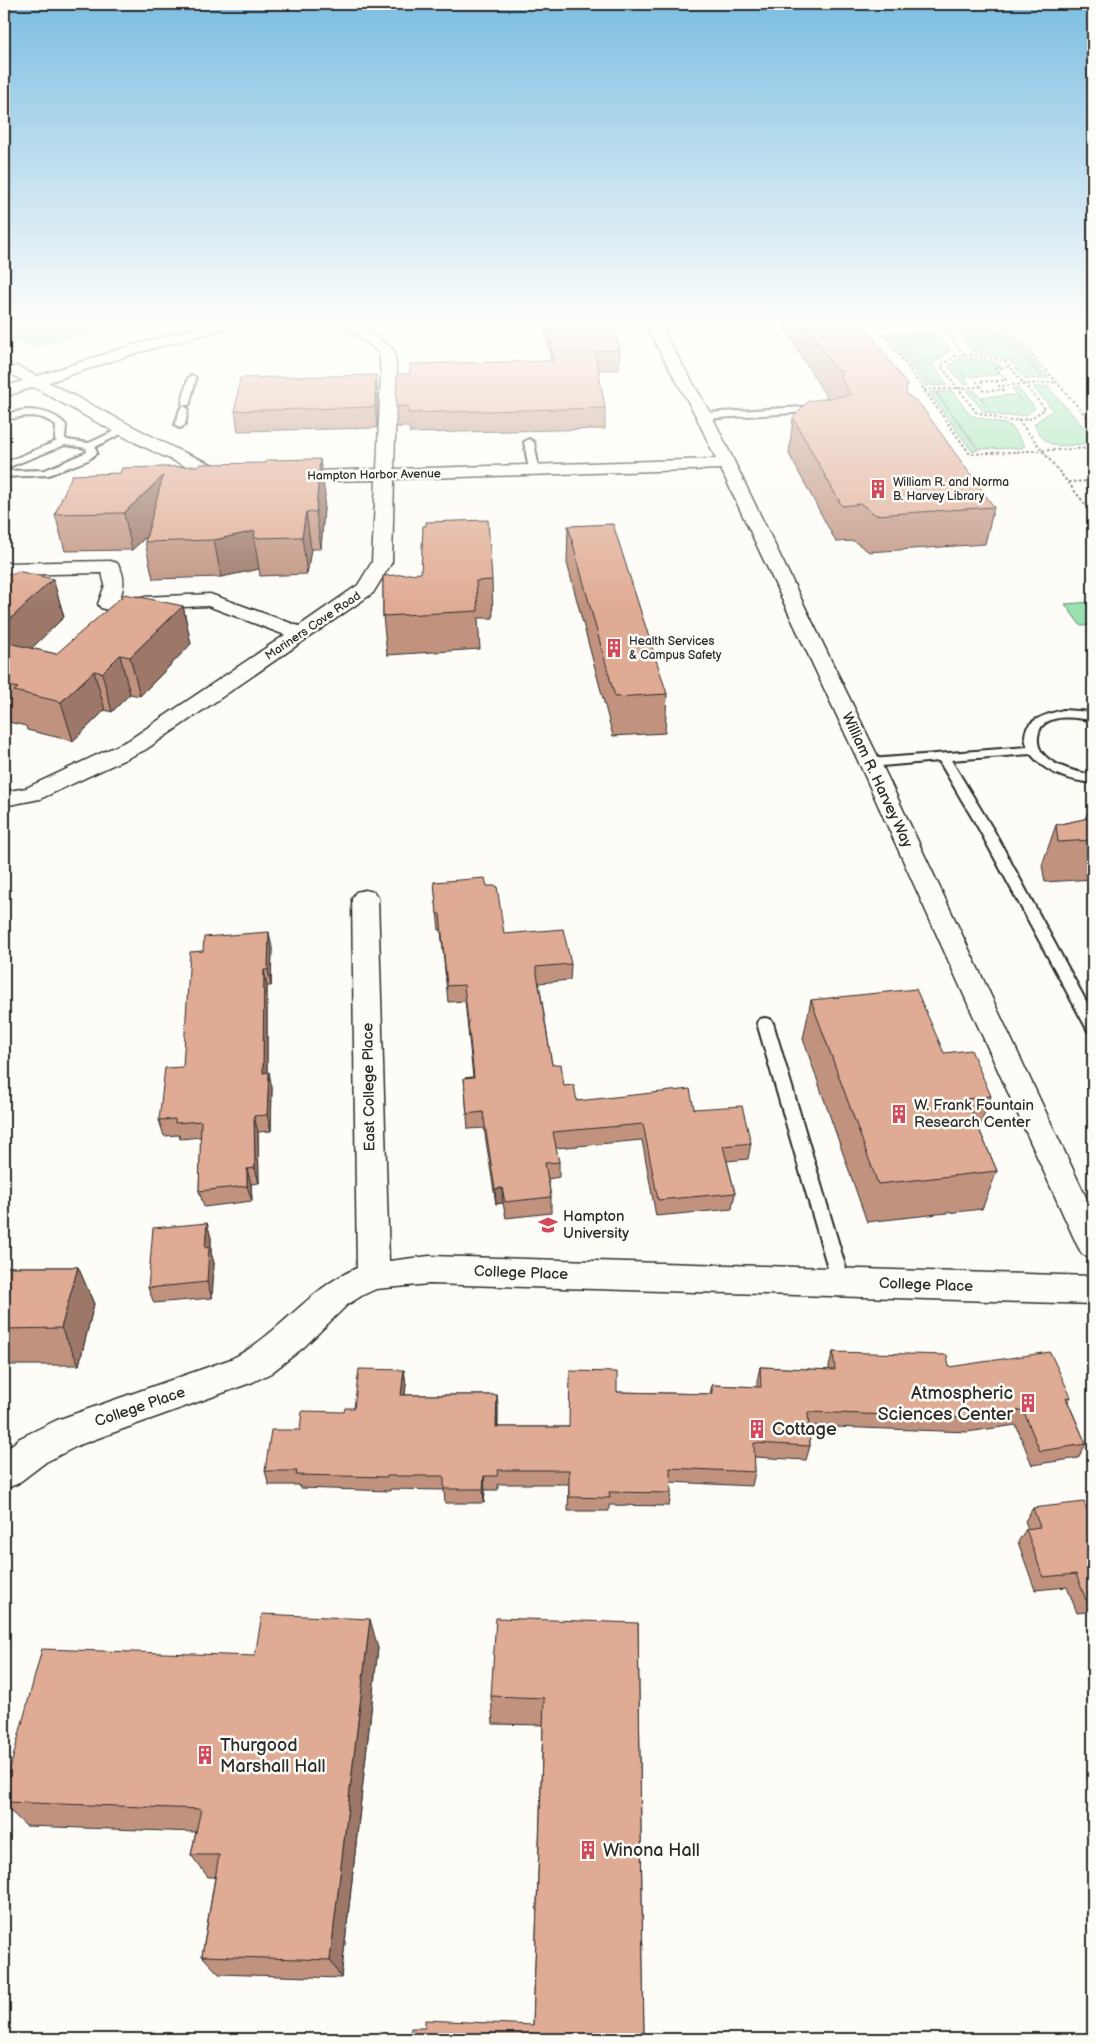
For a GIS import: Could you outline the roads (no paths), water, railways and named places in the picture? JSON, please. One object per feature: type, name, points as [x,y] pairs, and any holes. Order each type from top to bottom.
[{"type":"street","points":[[101,416],[172,454],[216,472],[249,478]]},
{"type":"street","name":"Mariners Cove Road","points":[[4,799],[32,794],[137,745],[366,589],[382,562],[387,416]]},
{"type":"street","name":"William R. Harvey Way","points":[[704,416],[870,763],[1093,1244]]},
{"type":"street","name":"Hampton Harbor Avenue","points":[[268,477],[727,464]]},
{"type":"street","points":[[4,569],[110,567],[116,584],[108,604],[210,600],[302,634]]},
{"type":"street","name":"East College Place","points":[[366,898],[373,1276]]},
{"type":"street","name":"College Place","points":[[4,1472],[33,1450],[69,1432],[241,1371],[278,1348],[336,1294],[373,1276],[429,1270],[1093,1290]]},
{"type":"lane","points":[[48,416],[61,425],[60,439],[64,442]]},
{"type":"lane","points":[[180,425],[182,416]]},
{"type":"lane","points":[[4,466],[64,442],[90,446],[126,430]]},
{"type":"lane","points":[[530,442],[534,470]]},
{"type":"lane","points":[[4,474],[46,473],[85,458],[92,453],[90,446]]},
{"type":"lane","points":[[1093,716],[1062,714],[1048,716],[1037,722],[1031,730],[1029,739],[1033,750],[1055,768],[1071,775],[1093,779]]},
{"type":"lane","points":[[870,763],[1033,750]]},
{"type":"lane","points":[[943,758],[987,831],[1093,1027]]},
{"type":"lane","points":[[765,1023],[841,1282]]},
{"type":"place","name":"William R. and Norma B. Harvey Library","points":[[878,489]]},
{"type":"place","name":"Health Services & Campus Safety","points":[[614,648]]},
{"type":"place","name":"W. Frank Fountain Research Center","points":[[899,1114]]},
{"type":"place","name":"Hampton University","points":[[548,1225]]},
{"type":"place","name":"Atmospheric Sciences Center","points":[[1028,1403]]},
{"type":"place","name":"Cottage","points":[[757,1429]]},
{"type":"place","name":"Thurgood Marshall Hall","points":[[205,1755]]},
{"type":"place","name":"Winona Hall","points":[[588,1850]]}]
